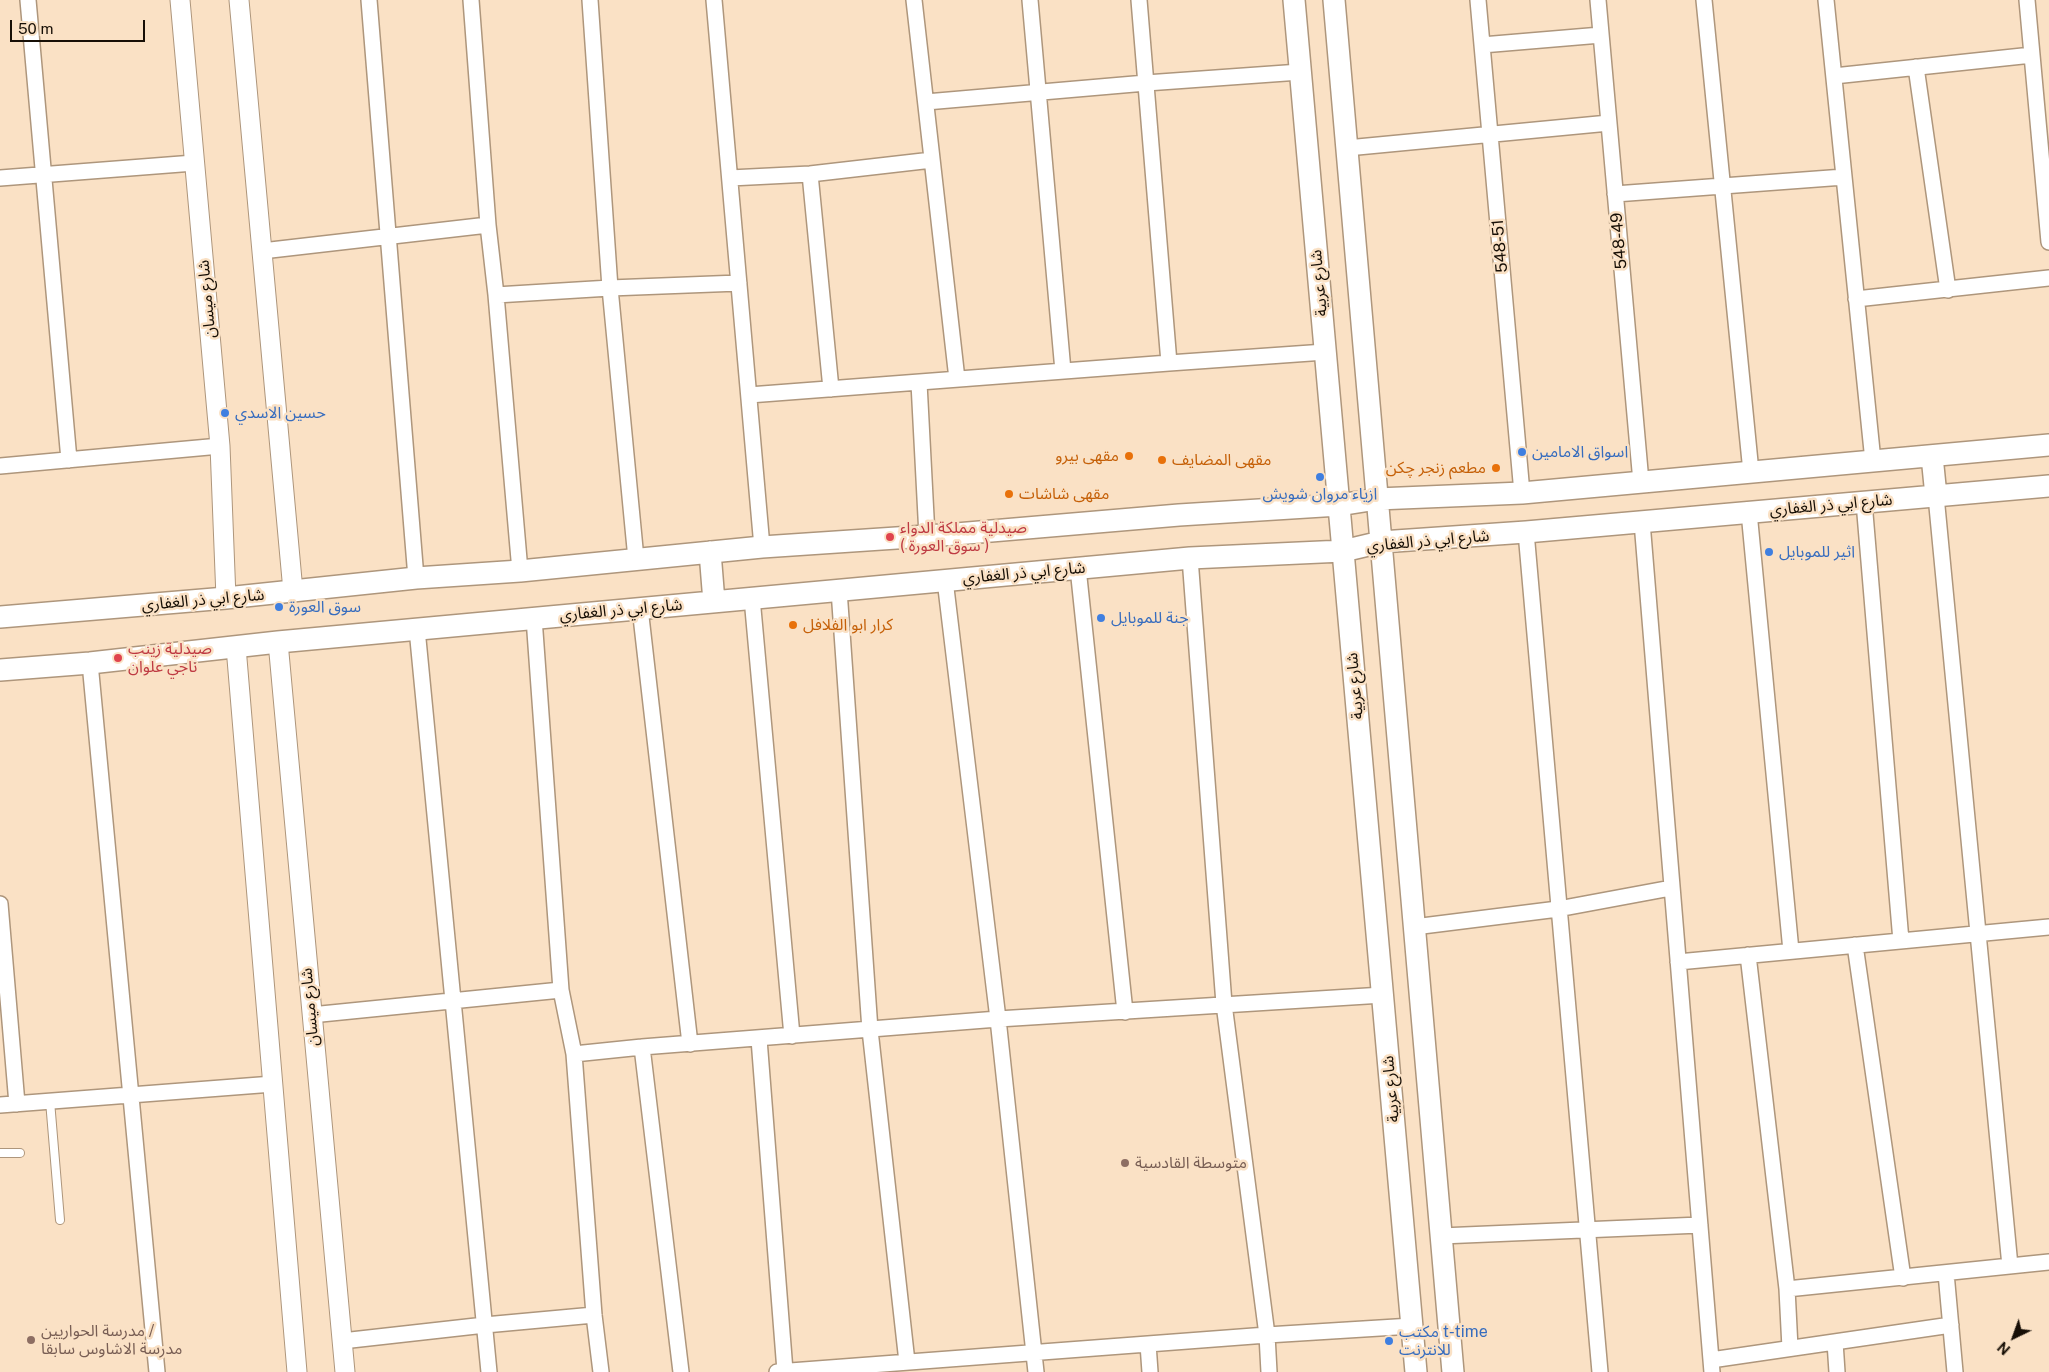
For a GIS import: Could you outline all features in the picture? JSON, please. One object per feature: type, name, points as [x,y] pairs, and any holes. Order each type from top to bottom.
[{"type":"main road","name":"شارع عربية","points":[[1294,0],[1416,1372]]},
{"type":"main road","points":[[1334,0],[1453,1372]]},
{"type":"main road","name":"شارع ابي ذر الغفاري","points":[[0,617],[226,598],[416,578],[520,571],[762,547],[927,536],[1179,515],[1339,505],[1377,500],[1522,492],[2049,445]]},
{"type":"main road","points":[[1932,456],[1936,496]]},
{"type":"main road","name":"شارع ابي ذر الغفاري","points":[[0,670],[90,663],[278,642],[1078,568],[1190,558],[1343,551],[1381,542],[1526,532],[2049,486]]},
{"type":"main road","points":[[710,552],[714,602]]},
{"type":"street","points":[[28,0],[69,460]]},
{"type":"street","name":"شارع ميسان","points":[[180,0],[220,446],[226,598]]},
{"type":"street","points":[[239,0],[293,591]]},
{"type":"street","points":[[369,0],[416,578]]},
{"type":"street","points":[[471,0],[488,225],[496,295],[520,571]]},
{"type":"street","points":[[590,0],[610,288],[636,559]]},
{"type":"street","points":[[714,0],[762,547]]},
{"type":"street","points":[[914,0],[957,379]]},
{"type":"street","points":[[1030,0],[1063,371]]},
{"type":"street","points":[[1139,0],[1169,363]]},
{"type":"street","name":"548-51","points":[[1478,0],[1522,492]]},
{"type":"street","name":"548-49","points":[[1598,0],[1641,482]]},
{"type":"street","points":[[1704,0],[1751,472]]},
{"type":"street","points":[[1826,0],[1873,461]]},
{"type":"street","points":[[2027,0],[2049,242]]},
{"type":"street","points":[[1482,45],[1601,35]]},
{"type":"street","points":[[1834,76],[2032,55]]},
{"type":"street","points":[[1916,67],[1948,290]]},
{"type":"street","points":[[926,102],[1300,72]]},
{"type":"street","points":[[1347,148],[1609,123]]},
{"type":"street","points":[[730,178],[810,174],[932,160]]},
{"type":"street","points":[[0,178],[194,163]]},
{"type":"street","points":[[810,174],[831,389]]},
{"type":"street","points":[[1615,194],[1844,177]]},
{"type":"street","points":[[262,251],[488,225]]},
{"type":"street","points":[[1856,299],[2049,278]]},
{"type":"street","points":[[496,295],[739,283]]},
{"type":"street","points":[[749,395],[1325,352]]},
{"type":"street","points":[[919,383],[927,536]]},
{"type":"street","points":[[0,466],[220,446]]},
{"type":"street","points":[[1936,496],[2010,1266]]},
{"type":"street","points":[[1864,502],[1901,941]]},
{"type":"street","points":[[1749,512],[1791,951]]},
{"type":"street","points":[[1642,522],[1711,1366],[1790,1348],[1950,1325]]},
{"type":"street","points":[[1526,532],[1600,1372]]},
{"type":"street","points":[[1190,558],[1224,1004],[1270,1372]]},
{"type":"street","points":[[1078,568],[1125,1012]]},
{"type":"street","points":[[945,580],[998,1019],[1036,1372]]},
{"type":"street","points":[[839,590],[870,1030],[907,1362]]},
{"type":"street","points":[[752,598],[792,1036]]},
{"type":"street","points":[[640,608],[690,1044]]},
{"type":"street","points":[[534,618],[561,990],[574,1054],[594,1315],[601,1372]]},
{"type":"street","points":[[417,629],[489,1372]]},
{"type":"street","name":"شارع ميسان","points":[[278,642],[345,1372]]},
{"type":"street","points":[[236,647],[297,1372]]},
{"type":"street","points":[[90,663],[157,1372]]},
{"type":"street","points":[[1414,927],[1558,909],[1671,888]]},
{"type":"street","points":[[0,904],[17,1104]]},
{"type":"street","points":[[1678,962],[2049,927]]},
{"type":"street","points":[[1855,945],[1903,1278]]},
{"type":"street","points":[[1748,955],[1787,1289],[1790,1348]]},
{"type":"street","points":[[311,1015],[561,990]]},
{"type":"street","points":[[574,1054],[998,1019],[1383,995]]},
{"type":"street","points":[[759,1038],[785,1371]]},
{"type":"street","points":[[642,1047],[680,1372]]},
{"type":"street","points":[[0,1105],[273,1084]]},
{"type":"street","points":[[1441,1236],[1700,1225]]},
{"type":"street","points":[[1787,1289],[2049,1262]]},
{"type":"street","points":[[1946,1273],[1955,1372]]},
{"type":"street","points":[[342,1341],[594,1315]]},
{"type":"street","points":[[777,1372],[833,1370],[907,1362],[1412,1326]]},
{"type":"street","points":[[1835,1342],[1837,1372]]},
{"type":"street","points":[[1148,1344],[1150,1372]]},
{"type":"lane","points":[[50,1101],[60,1220]]},
{"type":"lane","points":[[0,1153],[20,1153]]},
{"type":"place","name":"حسين الاسدي","points":[[225,413]]},
{"type":"place","name":"اسواق الامامين","points":[[1522,452]]},
{"type":"place","name":"مقهى بيرو","points":[[1129,456]]},
{"type":"place","name":"مقهى المضايف","points":[[1162,460]]},
{"type":"place","name":"مطعم زنجر چكن","points":[[1496,468]]},
{"type":"place","name":"ازياء مروان شويش","points":[[1320,477]]},
{"type":"place","name":"مقهى شاشات","points":[[1009,494]]},
{"type":"place","name":"صيدلية مملكة الدواء ( سوق العورة )","points":[[890,537]]},
{"type":"place","name":"اثير للموبايل","points":[[1769,552]]},
{"type":"place","name":"سوق العورة","points":[[279,607]]},
{"type":"place","name":"جنة للموبايل","points":[[1101,618]]},
{"type":"place","name":"كرار ابو الفلافل","points":[[793,625]]},
{"type":"place","name":"صيدلية زينب ناجي علوان","points":[[118,658]]},
{"type":"place","name":"متوسطة القادسية","points":[[1125,1163]]},
{"type":"place","name":"مدرسة الحواريين / مدرسة الاشاوس سابقا","points":[[31,1340]]},
{"type":"place","name":"مكتب t-time للانترنت","points":[[1389,1341]]}]
